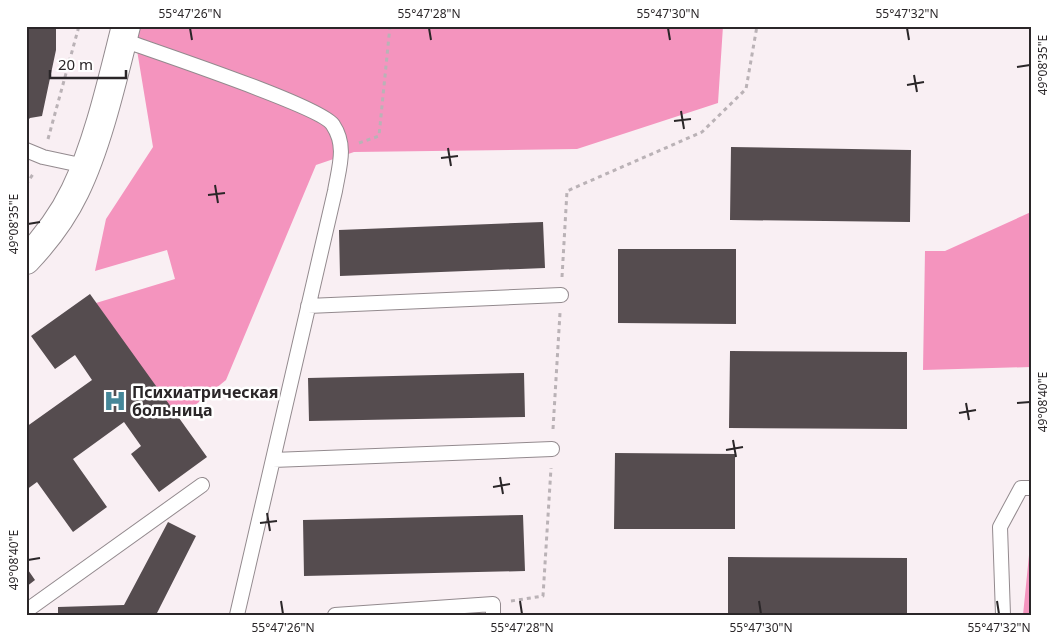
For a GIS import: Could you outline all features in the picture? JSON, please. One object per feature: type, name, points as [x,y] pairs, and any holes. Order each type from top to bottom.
[{"type":"main road","points":[[26,260],[45,240],[70,200],[85,166],[125,33]]},
{"type":"lane","points":[[125,33],[303,106],[333,123],[343,148],[238,615]]},
{"type":"lane","points":[[26,150],[85,166]]},
{"type":"lane","points":[[308,306],[561,295]]},
{"type":"lane","points":[[273,460],[552,449]]},
{"type":"lane","points":[[27,613],[202,485]]},
{"type":"lane","points":[[1003,615],[1000,527],[1021,488],[1031,488]]},
{"type":"lane","points":[[335,615],[493,609]]},
{"type":"path","points":[[26,185],[43,156],[79,26]]},
{"type":"path","points":[[343,148],[379,136],[390,26]]},
{"type":"path","points":[[493,609],[543,596],[567,191],[702,132],[746,88],[757,26]]},
{"type":"shaded area","points":[[133,26],[723,26],[718,103],[577,149],[354,152],[316,165],[226,380],[178,419],[96,303],[175,279],[167,250],[95,271],[106,219],[153,147]]},
{"type":"shaded area","points":[[1031,212],[1031,367],[923,370],[925,251],[945,251]]},
{"type":"shaded area","points":[[1031,535],[1031,615],[1023,615]]},
{"type":"building","points":[[26,26],[56,26],[56,50],[42,116],[30,118],[26,122]]},
{"type":"building","points":[[731,147],[911,150],[910,222],[730,220]]},
{"type":"building","points":[[543,222],[545,268],[340,276],[339,230]]},
{"type":"building","points":[[618,249],[736,249],[736,324],[618,323]]},
{"type":"building","name":"Психиатрическая больница","points":[[90,294],[207,457],[159,492],[131,454],[141,446],[124,422],[73,459],[107,507],[73,532],[37,482],[26,490],[26,427],[92,380],[75,355],[55,369],[31,336]]},
{"type":"building","points":[[730,351],[907,352],[907,429],[729,428]]},
{"type":"building","points":[[524,373],[525,417],[309,421],[308,378]]},
{"type":"building","points":[[615,453],[735,454],[735,529],[614,529]]},
{"type":"building","points":[[523,515],[525,571],[304,576],[303,520]]},
{"type":"building","points":[[168,522],[196,536],[156,615],[58,615],[58,607],[124,605]]},
{"type":"building","points":[[728,557],[907,558],[907,615],[728,615]]},
{"type":"building","points":[[26,567],[35,580],[26,587]]},
{"type":"place","name":"Психиатрическая больница","points":[[115,401]]}]
